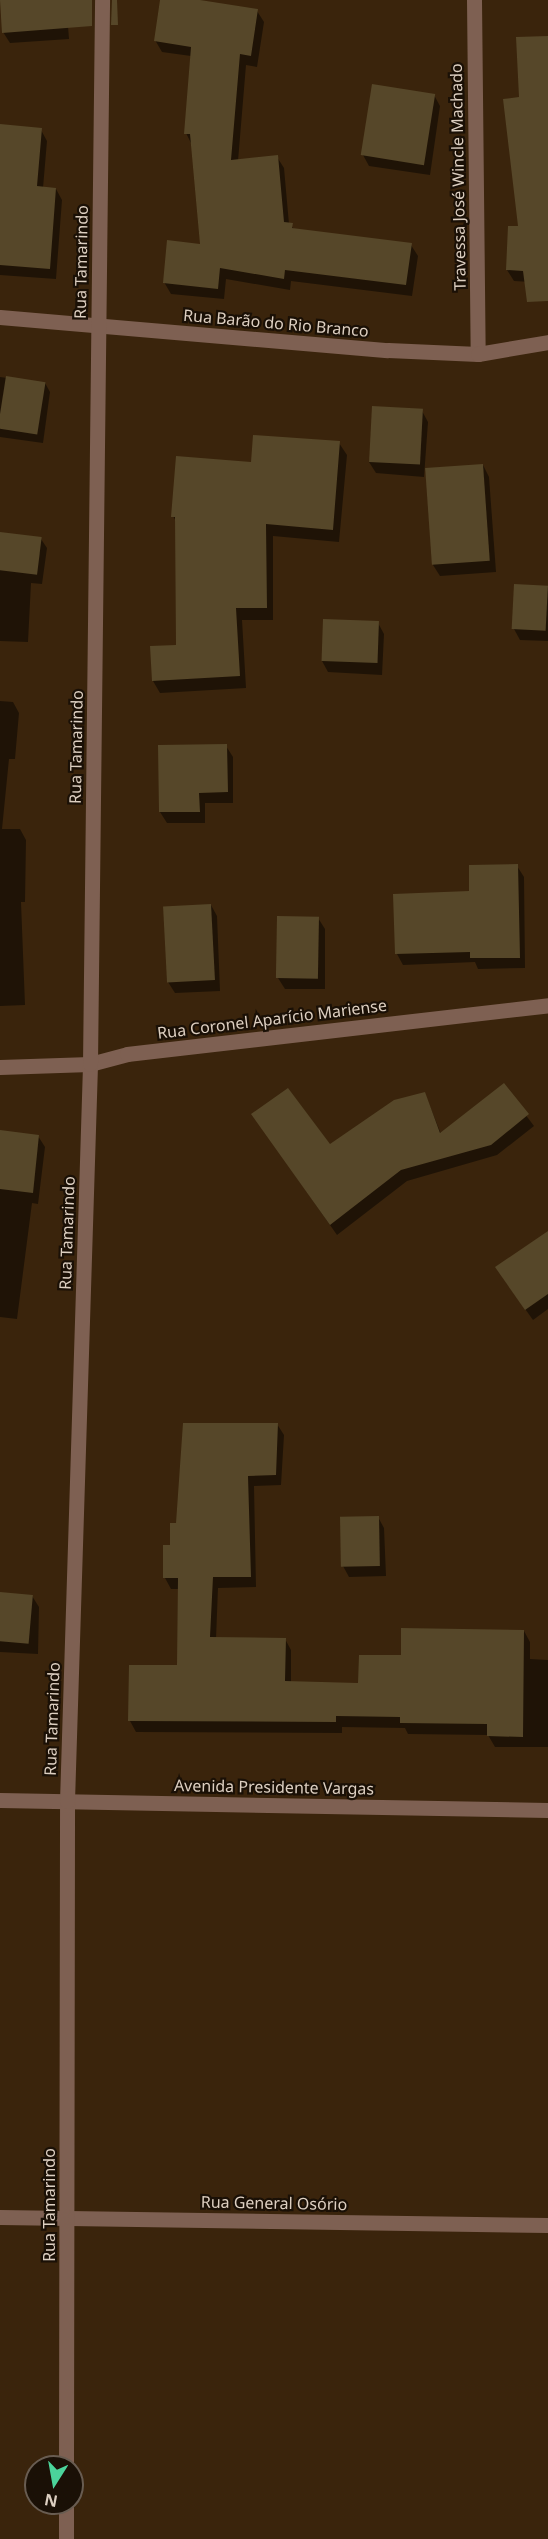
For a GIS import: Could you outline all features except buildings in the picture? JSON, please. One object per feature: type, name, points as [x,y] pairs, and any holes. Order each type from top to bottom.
[{"type":"street","name":"Rua Tamarindo","points":[[66,2455],[67,1802],[90,1064],[102,0]]},
{"type":"street","name":"Travessa José Wincle Machado","points":[[474,0],[478,354]]},
{"type":"street","name":"Rua Barão do Rio Branco","points":[[0,317],[478,354],[548,342]]},
{"type":"street","name":"Rua Coronel Aparício Mariense","points":[[0,1067],[90,1064],[127,1054],[548,1005]]},
{"type":"street","name":"Avenida Presidente Vargas","points":[[0,1800],[548,1810]]},
{"type":"street","name":"Rua General Osório","points":[[0,2217],[548,2225]]},
{"type":"street","points":[[66,2515],[66,2539]]}]
